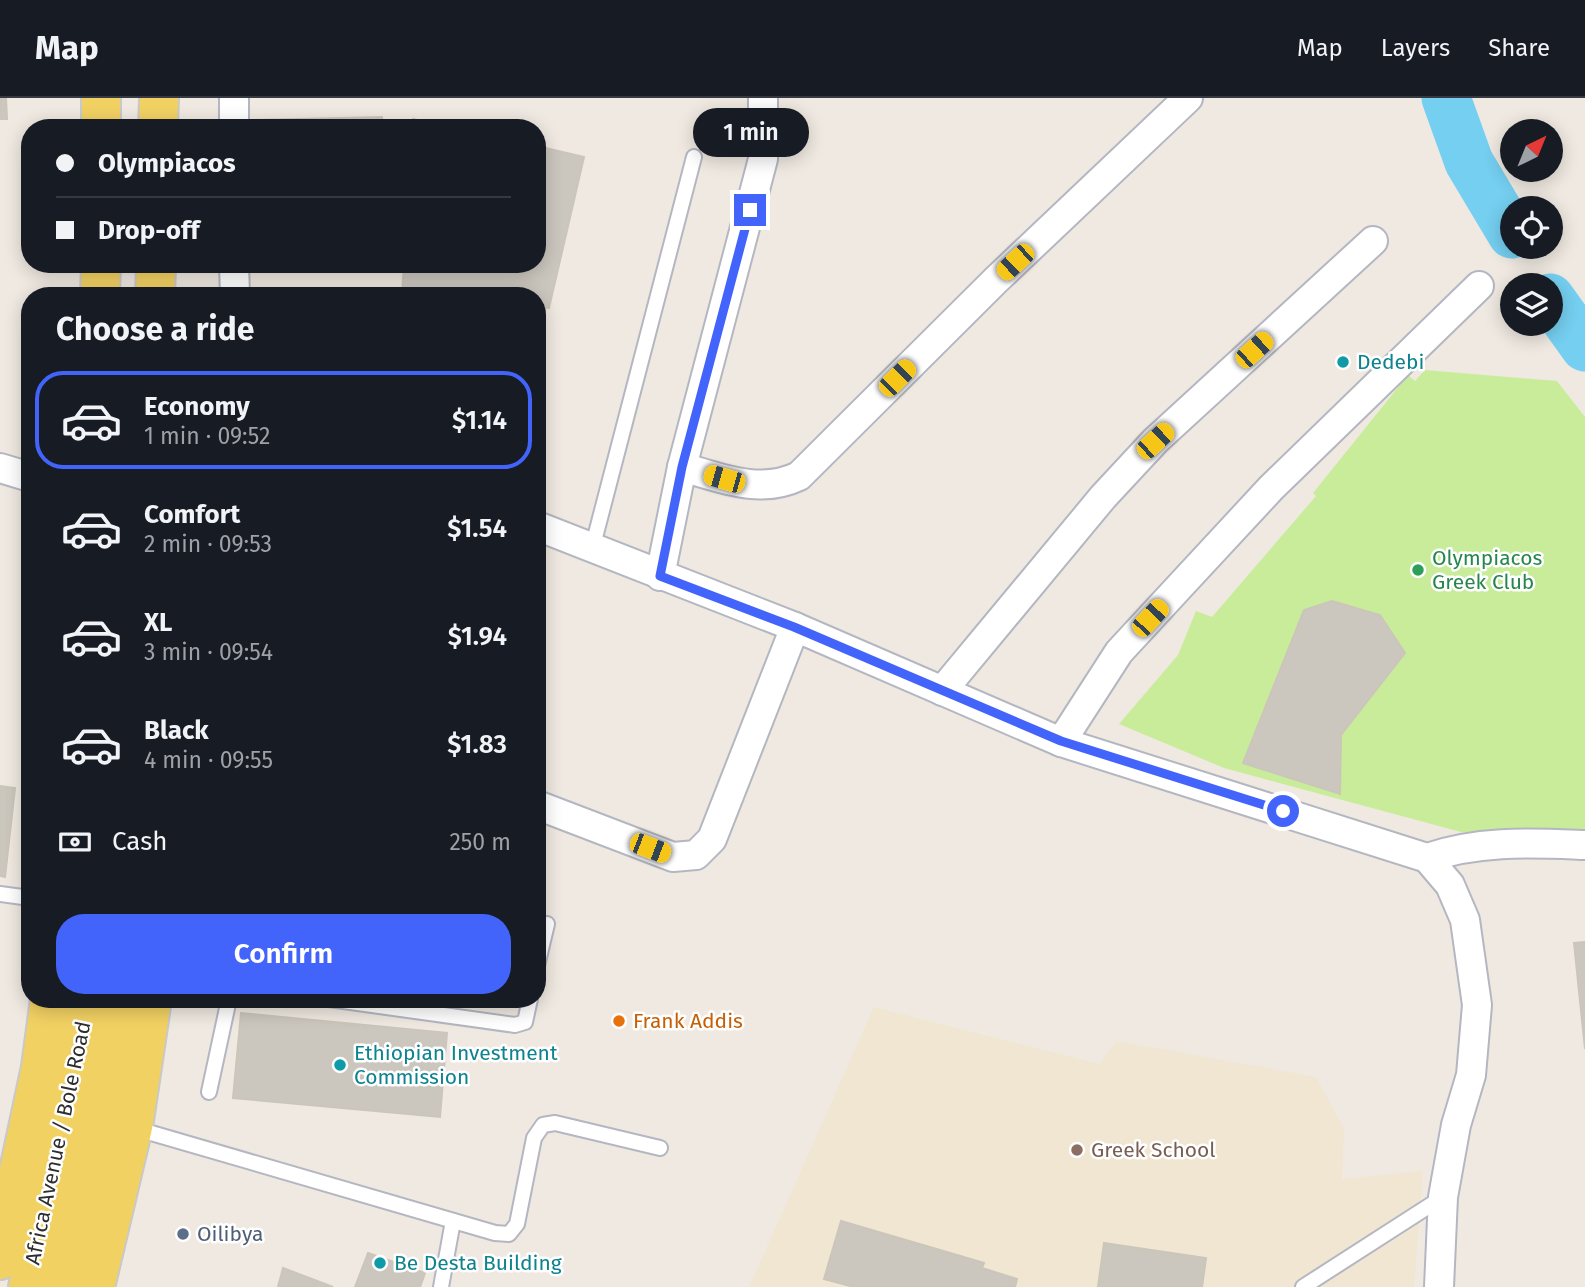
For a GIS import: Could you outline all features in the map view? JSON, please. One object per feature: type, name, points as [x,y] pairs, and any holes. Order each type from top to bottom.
[{"type":"main road","points":[[101,98],[101,119]]},
{"type":"main road","points":[[158,119],[159,98]]},
{"type":"main road","points":[[0,1260],[41,1067],[49,1008]]},
{"type":"main road","name":"Africa Avenue / Bole Road","points":[[27,1287],[59,1160],[86,1008]]},
{"type":"main road","name":"Africa Avenue / Bole Road","points":[[65,1287],[105,1105],[122,1008]]},
{"type":"main road","points":[[95,1287],[133,1128],[151,1008]]},
{"type":"street","points":[[234,98],[234,119]]},
{"type":"street","points":[[660,576],[682,467],[763,159],[763,98]]},
{"type":"street","points":[[682,467],[745,485],[780,485],[799,476],[996,280],[1188,98]]},
{"type":"street","points":[[942,691],[1095,507],[1155,441],[1373,241]]},
{"type":"street","points":[[1061,741],[1119,652],[1172,594],[1271,488],[1479,286]]},
{"type":"street","points":[[0,468],[21,474]]},
{"type":"street","points":[[546,530],[794,627],[1061,741],[1427,858],[1450,885],[1465,920],[1477,1005],[1471,1075],[1457,1125],[1443,1197],[1438,1287]]},
{"type":"street","points":[[546,808],[673,857],[696,855],[712,839],[794,627]]},
{"type":"street","points":[[1427,858],[1461,846],[1585,845]]},
{"type":"lane","points":[[592,548],[694,157]]},
{"type":"lane","points":[[0,894],[21,897]]},
{"type":"lane","points":[[546,928],[547,924]]},
{"type":"lane","points":[[209,1092],[227,1008]]},
{"type":"lane","points":[[391,1008],[515,1026],[525,1022],[528,1008]]},
{"type":"lane","points":[[133,1128],[495,1233],[509,1234],[517,1224],[534,1138],[543,1125],[555,1124],[660,1148]]},
{"type":"lane","points":[[1303,1287],[1443,1197]]},
{"type":"lane","points":[[441,1287],[453,1221]]},
{"type":"shaded area","name":"Greek School","points":[[874,1007],[1099,1064],[1117,1041],[1316,1077],[1344,1129],[1342,1179],[1423,1171],[1414,1287],[749,1287]]},
{"type":"green space","name":"Olympiacos Greek Club","points":[[1425,370],[1557,381],[1585,417],[1585,834],[1461,832],[1224,768],[1119,724],[1178,655],[1196,611],[1212,617],[1316,496],[1313,493],[1408,375],[1415,381]]},
{"type":"building","points":[[0,98],[6,98],[7,119],[0,119]]},
{"type":"building","points":[[382,117],[382,119],[295,119]]},
{"type":"building","points":[[546,148],[584,157],[549,308],[546,308],[546,287],[402,287],[403,273],[546,273]]},
{"type":"building","points":[[1332,601],[1380,615],[1405,653],[1341,735],[1340,794],[1243,763],[1304,610]]},
{"type":"building","points":[[0,786],[15,788],[5,877],[0,876]]},
{"type":"building","points":[[1585,942],[1585,1049],[1574,943]]},
{"type":"building","name":"Ethiopian Investment Commission","points":[[241,1013],[447,1033],[440,1117],[233,1098]]},
{"type":"building","points":[[841,1221],[984,1263],[982,1268],[1017,1279],[1015,1287],[854,1287],[824,1279]]},
{"type":"building","points":[[1104,1243],[1206,1258],[1202,1287],[1098,1287]]},
{"type":"building","name":"Be Desta Building","points":[[368,1253],[425,1273],[420,1287],[355,1287]]},
{"type":"building","name":"Be Desta Building","points":[[283,1268],[333,1287],[278,1287]]},
{"type":"waterway","points":[[1446,98],[1469,162],[1500,214]]},
{"type":"waterway","points":[[1563,316],[1585,347]]},
{"type":"place","name":"Dedebi","points":[[1343,362]]},
{"type":"place","name":"Olympiacos Greek Club","points":[[1418,570]]},
{"type":"place","name":"Frank Addis","points":[[619,1021]]},
{"type":"place","name":"Ethiopian Investment Commission","points":[[340,1065]]},
{"type":"place","name":"Greek School","points":[[1077,1150]]},
{"type":"place","name":"Oilibya","points":[[183,1234]]},
{"type":"place","name":"Be Desta Building","points":[[380,1263]]},
{"type":"route","points":[[750,210],[682,467],[668,548],[660,576],[794,627],[1061,741],[1283,811]]}]
